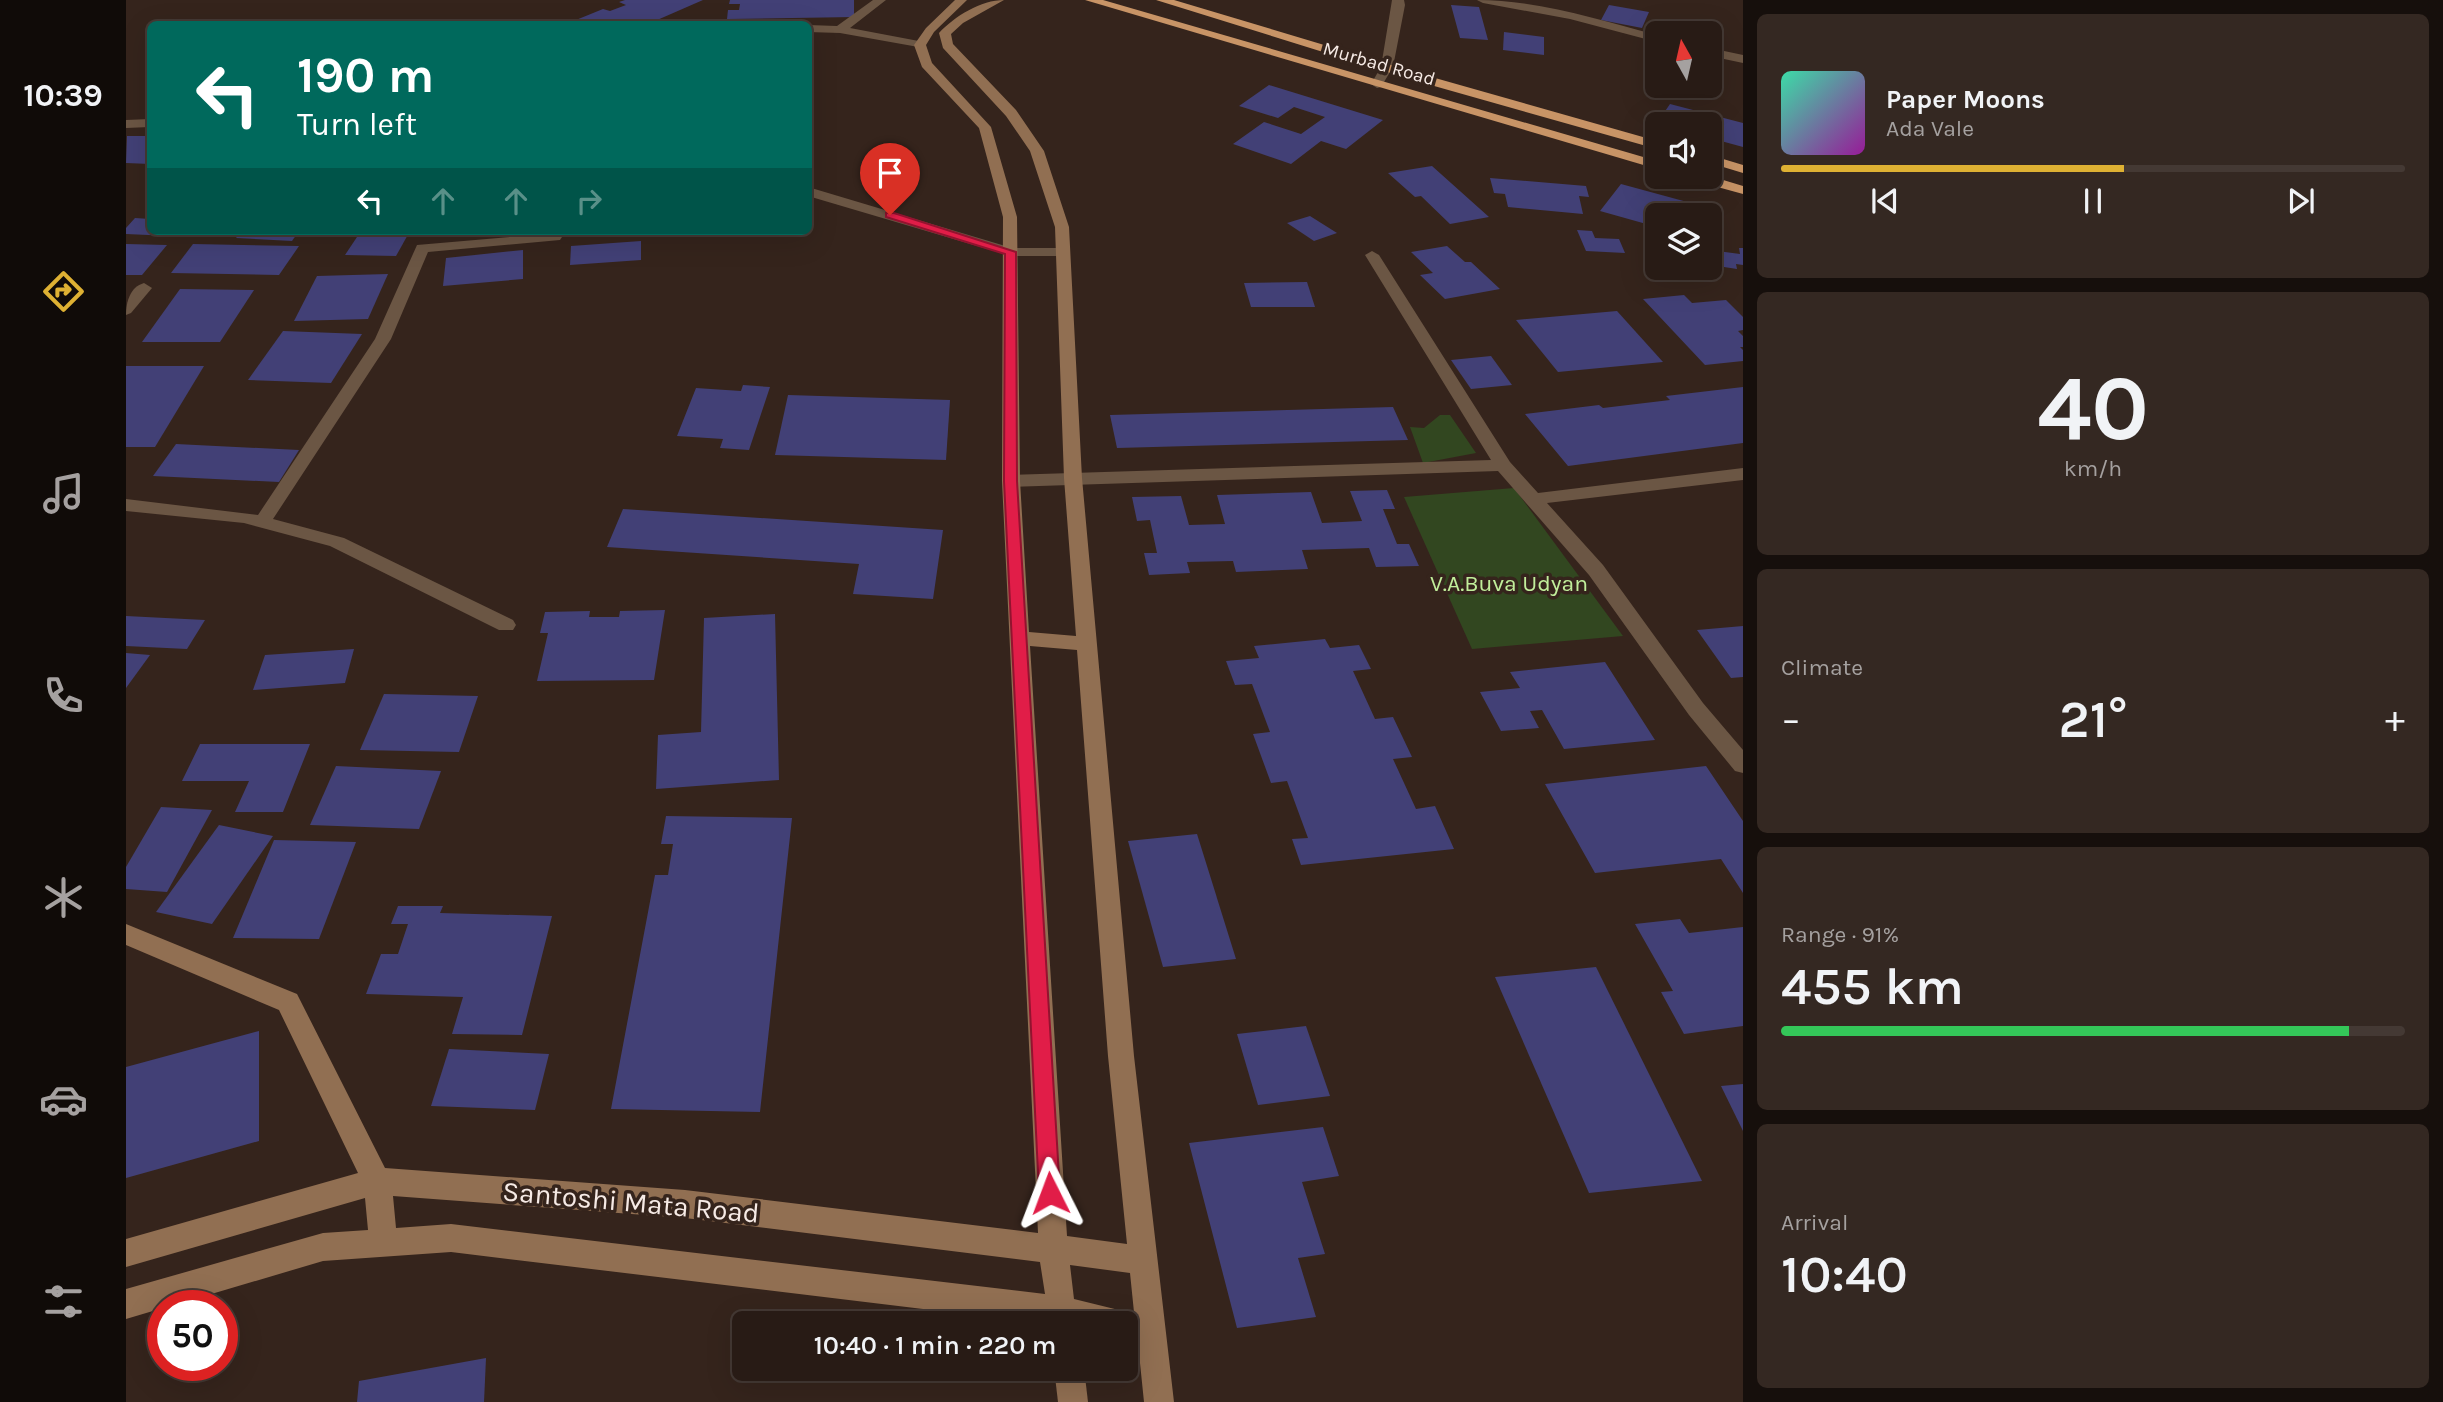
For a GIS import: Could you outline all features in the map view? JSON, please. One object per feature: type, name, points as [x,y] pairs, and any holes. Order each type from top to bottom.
[{"type":"highway","name":"Murbad Road","points":[[1091,0],[1645,162]]},
{"type":"highway","points":[[1162,0],[1645,142]]},
{"type":"highway","points":[[1722,163],[1743,169]]},
{"type":"highway","points":[[1722,184],[1743,190]]},
{"type":"main road","points":[[961,0],[930,30],[920,45],[926,64],[975,96],[1011,113],[1037,151],[1062,227],[1073,478],[1122,1056],[1144,1260],[1135,1311]]},
{"type":"main road","points":[[998,0],[959,21],[945,33],[947,45],[975,96],[1010,217],[1011,481],[1053,1248],[1061,1311]]},
{"type":"main road","points":[[1019,638],[1087,644]]},
{"type":"main road","points":[[126,934],[288,1002],[377,1181],[384,1243]]},
{"type":"main road","name":"Santoshi Mata Road","points":[[126,1253],[377,1181],[685,1204],[1144,1260]]},
{"type":"main road","points":[[126,1304],[323,1247],[451,1238],[1016,1311]]},
{"type":"main road","points":[[1138,1340],[1159,1402]]},
{"type":"main road","points":[[1071,1381],[1073,1402]]},
{"type":"street","points":[[840,30],[880,0]]},
{"type":"street","points":[[1377,84],[1387,68],[1398,0]]},
{"type":"street","points":[[1483,0],[1572,16],[1645,36]]},
{"type":"street","points":[[1568,0],[1572,16]]},
{"type":"street","points":[[812,28],[840,30],[920,45]]},
{"type":"street","points":[[1722,55],[1743,60]]},
{"type":"street","points":[[126,124],[147,122]]},
{"type":"street","points":[[812,192],[1011,252],[1062,253]]},
{"type":"street","points":[[262,522],[383,339],[422,248],[555,237]]},
{"type":"street","points":[[1372,255],[1503,465],[1536,499],[1596,570],[1696,709],[1743,765]]},
{"type":"street","points":[[126,310],[144,288]]},
{"type":"street","points":[[1011,481],[1503,465]]},
{"type":"street","points":[[1536,499],[1743,474]]},
{"type":"street","points":[[126,505],[244,517],[337,542],[506,625]]},
{"type":"green space","points":[[1440,415],[1450,415],[1476,453],[1423,463],[1410,427],[1424,428]]},
{"type":"green space","name":"V.A.Buva Udyan","points":[[1514,488],[1623,636],[1472,649],[1404,497]]},
{"type":"building","points":[[703,0],[655,21],[573,21],[603,9],[610,11],[626,5],[619,2]]},
{"type":"building","points":[[730,0],[854,0],[854,17],[727,19],[728,10],[739,10],[740,4],[729,4]]},
{"type":"building","points":[[1451,5],[1479,7],[1488,40],[1460,38]]},
{"type":"building","points":[[1609,5],[1649,12],[1642,28],[1601,20]]},
{"type":"building","points":[[1504,32],[1544,37],[1544,55],[1503,50]]},
{"type":"building","points":[[1269,85],[1383,120],[1346,149],[1321,141],[1291,164],[1233,144],[1264,122],[1301,134],[1325,117],[1294,107],[1278,118],[1239,106]]},
{"type":"building","points":[[1670,104],[1701,112],[1665,112]]},
{"type":"building","points":[[1722,118],[1743,123],[1743,147],[1722,141]]},
{"type":"building","points":[[127,136],[147,136],[147,164],[126,163]]},
{"type":"building","points":[[1432,166],[1489,217],[1450,224],[1421,196],[1415,197],[1388,173]]},
{"type":"building","points":[[1490,178],[1586,186],[1589,197],[1579,196],[1583,214],[1508,207],[1505,194],[1494,193]]},
{"type":"building","points":[[1621,184],[1691,203],[1645,203],[1645,224],[1600,211]]},
{"type":"building","points":[[1310,216],[1337,233],[1314,241],[1287,223]]},
{"type":"building","points":[[135,218],[147,219],[147,235],[126,234],[126,228]]},
{"type":"building","points":[[1577,230],[1592,231],[1595,238],[1619,239],[1625,253],[1586,251]]},
{"type":"building","points":[[148,235],[194,235],[192,237]]},
{"type":"building","points":[[239,235],[296,235],[292,241],[236,238]]},
{"type":"building","points":[[358,235],[408,235],[396,256],[345,255]]},
{"type":"building","points":[[641,241],[641,260],[570,265],[571,246]]},
{"type":"building","points":[[126,244],[167,245],[142,275],[126,275]]},
{"type":"building","points":[[193,244],[299,246],[279,275],[171,273]]},
{"type":"building","points":[[1447,246],[1465,262],[1471,262],[1500,289],[1445,299],[1420,275],[1433,273],[1411,252]]},
{"type":"building","points":[[1739,248],[1743,248],[1743,265],[1736,264],[1737,269],[1722,267],[1722,252],[1740,254]]},
{"type":"building","points":[[523,250],[523,279],[443,286],[446,258]]},
{"type":"building","points":[[388,274],[368,319],[294,321],[317,276]]},
{"type":"building","points":[[1307,282],[1315,307],[1251,307],[1244,283]]},
{"type":"building","points":[[180,289],[254,290],[220,342],[142,342]]},
{"type":"building","points":[[1684,295],[1692,303],[1726,300],[1743,317],[1743,330],[1738,331],[1743,336],[1743,347],[1740,347],[1743,350],[1743,361],[1705,365],[1643,299]]},
{"type":"building","points":[[1617,311],[1663,362],[1558,372],[1516,320]]},
{"type":"building","points":[[283,331],[362,334],[331,383],[248,380]]},
{"type":"building","points":[[1491,356],[1512,385],[1471,389],[1451,360]]},
{"type":"building","points":[[126,366],[204,366],[155,447],[126,447]]},
{"type":"building","points":[[743,385],[770,387],[749,450],[720,448],[723,439],[677,436],[696,388],[741,391]]},
{"type":"building","points":[[1743,387],[1743,443],[1568,466],[1525,414],[1670,400],[1666,396]]},
{"type":"building","points":[[788,395],[950,400],[946,460],[775,455]]},
{"type":"building","points":[[1393,407],[1408,440],[1117,448],[1110,415]]},
{"type":"building","points":[[176,444],[299,450],[279,482],[153,476]]},
{"type":"building","points":[[1387,490],[1395,509],[1383,509],[1397,544],[1409,544],[1419,566],[1376,567],[1369,548],[1302,550],[1308,569],[1236,572],[1233,561],[1187,562],[1190,573],[1149,575],[1144,553],[1157,553],[1150,520],[1137,521],[1132,497],[1181,496],[1189,525],[1225,524],[1217,495],[1311,492],[1322,523],[1362,521],[1350,491]]},
{"type":"building","points":[[623,509],[943,530],[933,599],[853,594],[859,564],[607,547]]},
{"type":"building","points":[[665,610],[654,680],[537,681],[548,633],[540,633],[545,612],[590,611],[589,617],[619,617],[620,611]]},
{"type":"building","points":[[775,614],[779,780],[656,789],[658,735],[701,732],[704,618]]},
{"type":"building","points":[[126,616],[205,620],[187,649],[126,646]]},
{"type":"building","points":[[1743,626],[1743,677],[1731,678],[1697,630]]},
{"type":"building","points":[[1325,639],[1330,648],[1359,645],[1371,669],[1353,671],[1375,719],[1393,717],[1412,757],[1393,759],[1416,809],[1435,806],[1454,849],[1301,865],[1292,839],[1308,838],[1287,781],[1271,783],[1253,734],[1270,732],[1252,684],[1235,685],[1226,661],[1259,658],[1254,646]]},
{"type":"building","points":[[354,649],[345,683],[253,690],[265,655]]},
{"type":"building","points":[[126,653],[150,655],[126,688]]},
{"type":"building","points":[[1605,662],[1655,740],[1564,749],[1542,710],[1530,711],[1539,728],[1501,731],[1480,692],[1520,688],[1510,672]]},
{"type":"building","points":[[384,694],[478,696],[459,752],[360,750]]},
{"type":"building","points":[[200,744],[310,744],[283,812],[235,812],[249,781],[182,781]]},
{"type":"building","points":[[336,766],[441,771],[419,829],[310,825]]},
{"type":"building","points":[[1706,766],[1743,821],[1743,893],[1721,859],[1595,873],[1545,784]]},
{"type":"building","points":[[161,807],[212,810],[167,892],[126,889],[126,867]]},
{"type":"building","points":[[666,816],[792,818],[760,1112],[611,1109],[655,875],[668,875],[673,844],[661,844]]},
{"type":"building","points":[[219,825],[273,836],[212,924],[156,912]]},
{"type":"building","points":[[1197,834],[1236,959],[1163,967],[1128,841]]},
{"type":"building","points":[[274,840],[356,842],[319,939],[233,938]]},
{"type":"building","points":[[398,906],[443,906],[440,913],[552,916],[522,1035],[452,1034],[463,997],[366,994],[381,954],[398,954],[408,924],[391,924]]},
{"type":"building","points":[[1680,919],[1689,933],[1743,927],[1743,1026],[1684,1034],[1661,992],[1673,991],[1635,924]]},
{"type":"building","points":[[1596,967],[1702,1181],[1589,1193],[1495,977]]},
{"type":"building","points":[[1306,1026],[1330,1096],[1258,1105],[1237,1034]]},
{"type":"building","points":[[259,1031],[259,1141],[126,1178],[126,1067]]},
{"type":"building","points":[[449,1049],[549,1054],[535,1110],[431,1106]]},
{"type":"building","points":[[1743,1084],[1743,1131],[1721,1086]]},
{"type":"building","points":[[1323,1127],[1339,1176],[1302,1182],[1325,1254],[1298,1258],[1316,1317],[1237,1328],[1189,1143]]},
{"type":"building","points":[[486,1358],[484,1402],[357,1402],[359,1381]]},
{"type":"route","points":[[890,215],[1011,252],[1011,481],[1050,1193]]}]
